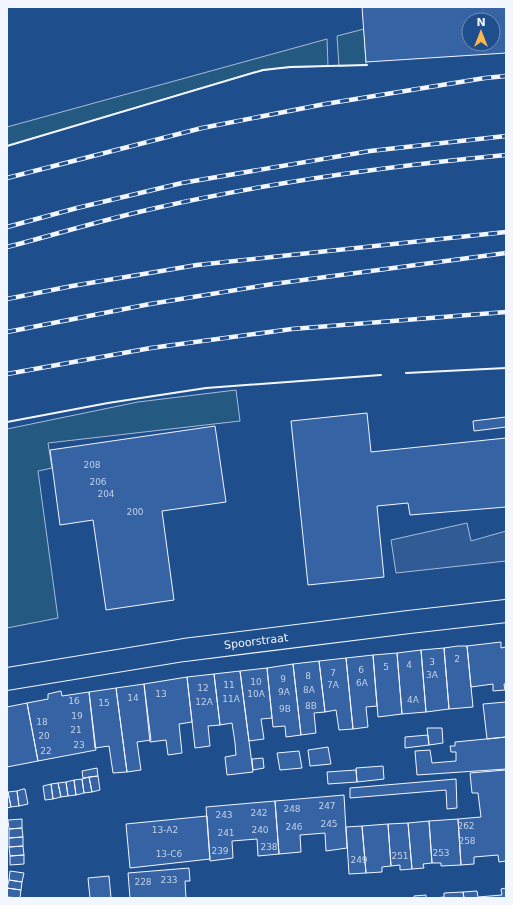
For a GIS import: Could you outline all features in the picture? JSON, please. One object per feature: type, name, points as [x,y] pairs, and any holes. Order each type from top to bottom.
[{"type":"street","name":"Spoorstraat","points":[[7,679],[184,650],[506,611]]},
{"type":"shaded area","points":[[364,29],[366,65],[339,66],[337,36]]},
{"type":"shaded area","points":[[327,39],[328,66],[280,68],[254,72],[7,146],[7,127]]},
{"type":"shaded area","points":[[236,390],[240,421],[48,443],[52,468],[38,471],[58,618],[7,628],[7,429],[138,402]]},
{"type":"shaded area","points":[[467,523],[471,541],[506,531],[506,561],[396,573],[391,540]]},
{"type":"building","points":[[362,7],[506,7],[506,53],[366,62]]},
{"type":"building","points":[[367,413],[371,452],[506,438],[506,507],[410,515],[408,503],[377,506],[384,577],[308,585],[291,421]]},
{"type":"building","points":[[506,417],[506,427],[474,431],[473,421]]},
{"type":"building","points":[[215,426],[226,502],[162,511],[174,600],[106,610],[93,520],[60,525],[50,450]]},
{"type":"building","points":[[501,642],[501,648],[506,647],[505,690],[493,691],[493,684],[471,687],[467,646]]},
{"type":"building","points":[[467,646],[473,707],[449,709],[444,648]]},
{"type":"building","points":[[444,648],[449,709],[426,712],[421,650]]},
{"type":"building","points":[[421,650],[426,712],[402,714],[397,653]]},
{"type":"building","points":[[397,653],[402,714],[378,717],[373,655]]},
{"type":"building","points":[[373,655],[377,706],[366,707],[368,727],[353,729],[346,658]]},
{"type":"building","points":[[346,658],[353,729],[339,730],[336,710],[325,712],[319,661]]},
{"type":"building","points":[[319,661],[325,712],[314,713],[316,733],[301,735],[293,664]]},
{"type":"building","points":[[293,664],[301,735],[286,737],[285,726],[273,727],[267,668]]},
{"type":"building","points":[[267,668],[272,718],[261,719],[264,739],[249,741],[240,671]]},
{"type":"building","points":[[240,671],[253,772],[227,775],[225,757],[236,755],[235,743],[232,723],[220,725],[214,674]]},
{"type":"building","points":[[214,674],[220,725],[208,726],[210,746],[195,748],[187,677]]},
{"type":"building","points":[[187,677],[192,722],[179,724],[182,753],[168,755],[166,740],[150,742],[144,684]]},
{"type":"building","points":[[144,684],[151,740],[137,742],[141,770],[127,772],[116,688]]},
{"type":"building","points":[[116,688],[127,772],[113,773],[109,746],[95,748],[89,692]]},
{"type":"building","points":[[61,691],[62,696],[89,692],[96,750],[38,761],[27,703],[48,699],[48,694]]},
{"type":"building","points":[[506,702],[506,737],[487,739],[483,704]]},
{"type":"building","points":[[27,703],[38,761],[7,767],[7,707]]},
{"type":"building","points":[[427,728],[442,728],[443,743],[429,745]]},
{"type":"building","points":[[428,735],[429,745],[405,748],[405,737]]},
{"type":"building","points":[[506,737],[506,769],[417,775],[415,751],[430,750],[432,763],[456,761],[456,752],[451,752],[450,746],[455,746],[455,742]]},
{"type":"building","points":[[328,747],[331,764],[310,766],[308,750]]},
{"type":"building","points":[[299,751],[302,768],[280,770],[277,753]]},
{"type":"building","points":[[263,758],[264,768],[253,770],[252,759]]},
{"type":"building","points":[[383,766],[384,779],[357,782],[356,768]]},
{"type":"building","points":[[97,768],[98,776],[83,778],[82,771]]},
{"type":"building","points":[[356,770],[357,782],[328,784],[327,772]]},
{"type":"building","points":[[506,770],[506,861],[499,862],[498,855],[474,857],[474,864],[461,865],[458,819],[481,817],[478,793],[472,793],[470,773]]},
{"type":"building","points":[[98,776],[100,790],[92,792],[89,777]]},
{"type":"building","points":[[89,777],[92,792],[84,793],[82,779]]},
{"type":"building","points":[[82,779],[84,793],[76,795],[74,780]]},
{"type":"building","points":[[456,779],[457,808],[447,809],[446,790],[350,798],[350,788]]},
{"type":"building","points":[[74,780],[76,795],[68,796],[66,782]]},
{"type":"building","points":[[66,782],[68,796],[61,797],[58,783]]},
{"type":"building","points":[[58,783],[61,797],[53,799],[51,784]]},
{"type":"building","points":[[51,784],[53,799],[45,800],[43,786]]},
{"type":"building","points":[[25,789],[28,804],[19,806],[17,791]]},
{"type":"building","points":[[17,791],[19,806],[11,807],[8,792]]},
{"type":"building","points":[[7,792],[11,807],[7,808]]},
{"type":"building","points":[[344,795],[347,848],[326,851],[325,833],[300,835],[301,852],[279,854],[275,801]]},
{"type":"building","points":[[275,801],[279,854],[258,856],[257,839],[232,841],[233,858],[210,861],[206,807]]},
{"type":"building","points":[[207,816],[210,859],[130,868],[126,824]]},
{"type":"building","points":[[22,819],[22,828],[9,829],[8,820]]},
{"type":"building","points":[[458,819],[461,865],[441,866],[441,863],[432,863],[429,821]]},
{"type":"building","points":[[429,821],[432,863],[423,864],[424,868],[412,869],[408,823]]},
{"type":"building","points":[[408,823],[412,869],[400,870],[400,865],[391,866],[388,824]]},
{"type":"building","points":[[388,824],[391,866],[382,867],[382,872],[366,873],[362,826]]},
{"type":"building","points":[[362,826],[366,873],[349,874],[346,827]]},
{"type":"building","points":[[22,828],[23,837],[9,838],[9,829]]},
{"type":"building","points":[[23,837],[23,846],[9,847],[9,838]]},
{"type":"building","points":[[23,846],[24,855],[10,856],[9,847]]},
{"type":"building","points":[[24,855],[24,864],[10,865],[10,856]]},
{"type":"building","points":[[189,868],[190,881],[185,881],[186,898],[130,898],[128,873]]},
{"type":"building","points":[[10,871],[24,873],[22,882],[9,880]]},
{"type":"building","points":[[109,876],[111,898],[90,898],[88,878]]},
{"type":"building","points":[[9,880],[22,882],[21,890],[7,888]]},
{"type":"building","points":[[7,888],[21,890],[20,898],[7,897]]},
{"type":"building","points":[[506,888],[506,898],[464,898],[463,892],[477,891],[478,897],[502,895],[501,889]]},
{"type":"building","points":[[463,892],[464,898],[435,898],[444,897],[444,893]]},
{"type":"building","points":[[426,895],[426,898],[414,898],[414,896]]},
{"type":"railway","points":[[7,178],[202,128],[325,104],[485,78],[506,76]]},
{"type":"railway","points":[[7,227],[77,208],[182,183],[370,151],[506,136]]},
{"type":"railway","points":[[7,247],[137,212],[243,190],[418,164],[506,155]]},
{"type":"railway","points":[[7,299],[72,286],[197,265],[506,232]]},
{"type":"railway","points":[[7,332],[150,304],[273,284],[506,253]]},
{"type":"railway","points":[[7,374],[151,348],[292,329],[506,312]]},
{"type":"wall","points":[[7,146],[263,70],[290,67],[367,65]]},
{"type":"wall","points":[[406,373],[506,368]]},
{"type":"wall","points":[[7,422],[108,403],[206,388],[381,375]]}]
